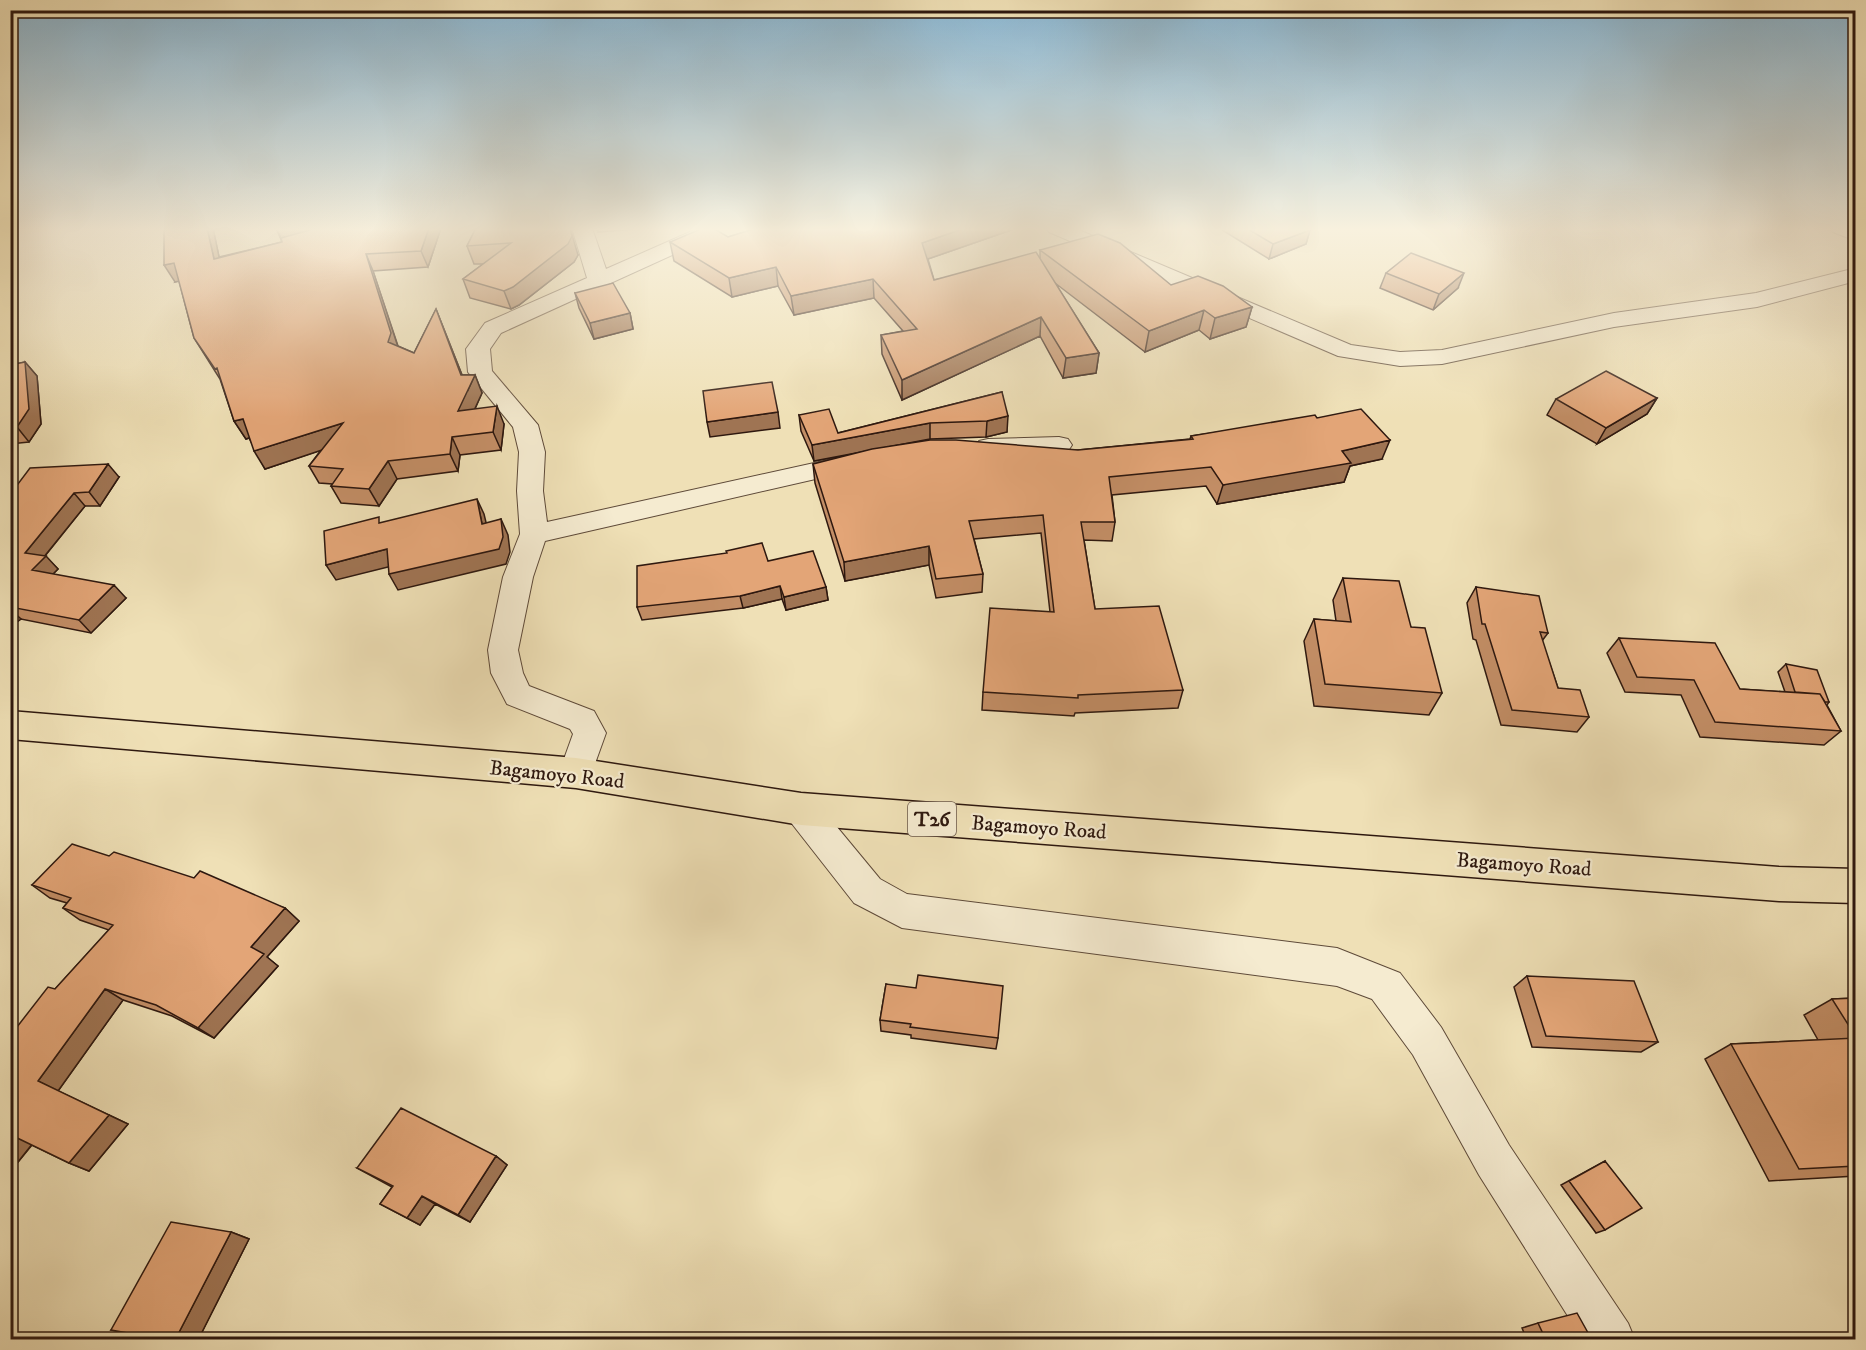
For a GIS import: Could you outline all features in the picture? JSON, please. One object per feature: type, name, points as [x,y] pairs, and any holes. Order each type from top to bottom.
[{"type":"highway","name":"Bagamoyo Road","points":[[10,725],[576,773],[801,809],[1779,884],[1856,886]]},
{"type":"street","points":[[572,291],[493,328],[478,349],[480,372],[525,425],[532,452],[530,491],[534,534],[518,577],[503,650],[507,673],[518,694],[582,720],[590,733],[576,773]]},
{"type":"street","points":[[1205,291],[1346,351],[1400,359],[1442,357],[1614,320],[1757,300],[1791,291]]},
{"type":"street","points":[[965,448],[1059,445]]},
{"type":"street","points":[[534,534],[884,456]]},
{"type":"street","points":[[801,809],[867,891],[902,911],[1337,968],[1386,986],[1427,1041],[1494,1160],[1611,1340]]},
{"type":"building","points":[[181,291],[378,291],[391,333],[388,342],[414,353],[436,309],[461,375],[475,375],[458,411],[497,406],[493,432],[452,437],[450,454],[388,461],[369,489],[331,486],[343,469],[309,466],[343,423],[254,451],[243,419],[234,421],[217,368],[215,369],[194,338]]},
{"type":"building","points":[[618,291],[630,313],[590,323],[575,293]]},
{"type":"building","points":[[788,291],[815,291],[791,296]]},
{"type":"building","points":[[884,291],[1060,291],[1099,353],[1066,358],[1041,317],[902,380],[881,335],[917,329]]},
{"type":"building","points":[[1095,291],[1230,291],[1252,307],[1215,318],[1204,310],[1149,331]]},
{"type":"building","points":[[25,362],[29,409],[17,427],[10,428],[10,365]]},
{"type":"building","points":[[1606,371],[1657,398],[1606,428],[1556,399]]},
{"type":"building","points":[[772,382],[778,412],[707,422],[703,391]]},
{"type":"building","points":[[1002,392],[1008,416],[987,421],[930,423],[812,445],[799,415],[829,409],[838,433]]},
{"type":"building","points":[[1361,409],[1390,440],[1342,451],[1351,463],[1223,485],[1211,467],[1109,477],[1115,522],[1081,522],[1095,609],[1159,606],[1183,690],[1078,695],[1078,698],[983,692],[990,608],[1054,612],[1043,515],[969,521],[983,574],[936,579],[929,546],[844,562],[813,464],[872,449],[930,440],[1078,450],[1193,439],[1191,436],[1315,415],[1317,418]]},
{"type":"building","points":[[108,464],[89,492],[74,493],[25,553],[46,556],[32,570],[114,585],[79,620],[10,607],[10,487],[15,488],[30,468]]},
{"type":"building","points":[[477,499],[482,524],[501,519],[503,537],[499,549],[389,574],[387,549],[326,565],[324,531],[379,517],[379,523]]},
{"type":"building","points":[[762,543],[768,561],[813,551],[826,587],[784,597],[780,586],[740,596],[637,607],[637,566],[727,553],[726,551]]},
{"type":"building","points":[[1343,578],[1399,581],[1411,627],[1425,628],[1442,693],[1325,684],[1314,619],[1351,622]]},
{"type":"building","points":[[1476,587],[1539,596],[1548,633],[1540,632],[1558,688],[1580,690],[1589,717],[1512,710],[1485,624],[1482,624]]},
{"type":"building","points":[[1619,638],[1715,643],[1740,689],[1820,694],[1841,731],[1715,722],[1694,680],[1637,677]]},
{"type":"building","points":[[1786,664],[1817,670],[1829,702],[1825,702],[1820,694],[1795,692]]},
{"type":"building","points":[[72,844],[109,856],[114,852],[194,878],[200,871],[285,908],[251,947],[264,954],[198,1028],[156,1005],[105,989],[38,1081],[109,1115],[69,1163],[10,1136],[10,1036],[48,987],[55,989],[113,925],[63,908],[71,898],[32,885]]},
{"type":"building","points":[[918,975],[1003,986],[998,1038],[910,1027],[911,1024],[880,1020],[886,984],[916,988]]},
{"type":"building","points":[[1527,976],[1634,981],[1658,1042],[1546,1036]]},
{"type":"building","points":[[1856,998],[1856,1037],[1832,999]]},
{"type":"building","points":[[1856,1038],[1856,1166],[1799,1169],[1731,1044]]},
{"type":"building","points":[[401,1108],[496,1156],[458,1215],[422,1196],[407,1218],[380,1204],[393,1186],[357,1168]]},
{"type":"building","points":[[1605,1161],[1642,1208],[1605,1230],[1569,1181]]},
{"type":"building","points":[[171,1222],[231,1232],[175,1340],[111,1330]]},
{"type":"building","points":[[1577,1313],[1592,1340],[1546,1340],[1538,1323]]}]
